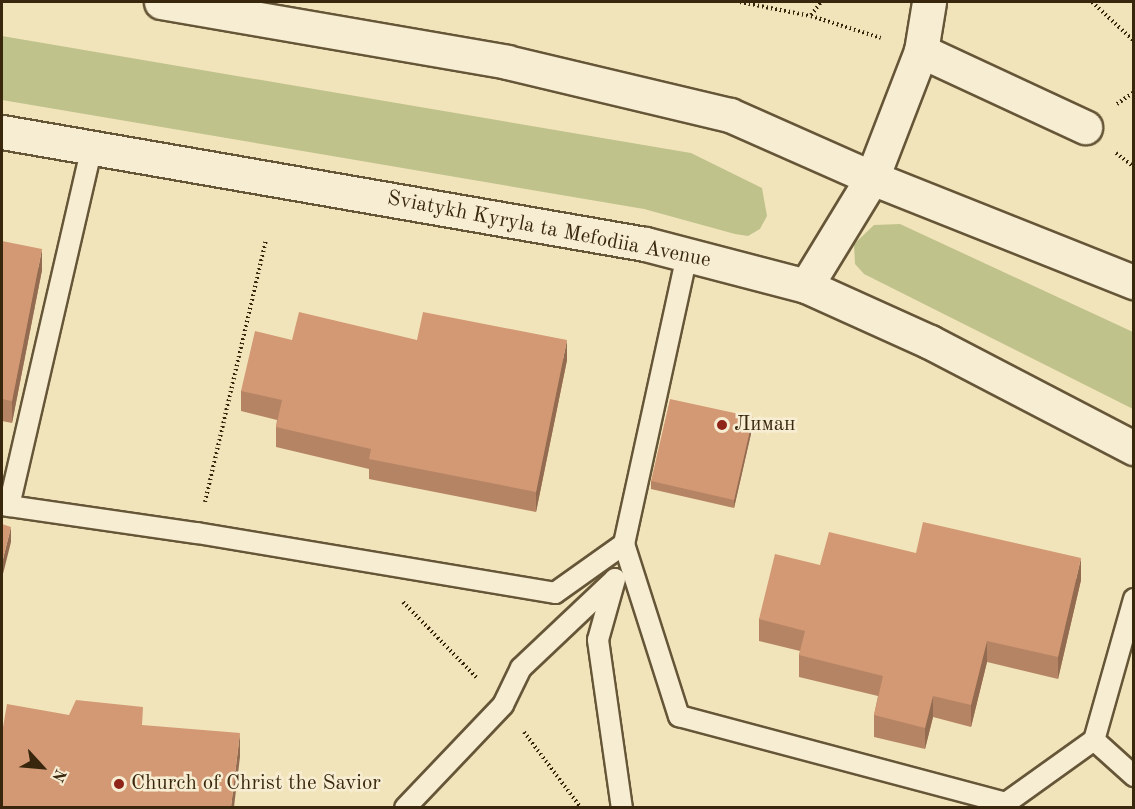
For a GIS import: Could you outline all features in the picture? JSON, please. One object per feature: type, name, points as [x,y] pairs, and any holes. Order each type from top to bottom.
[{"type":"street","points":[[161,2],[507,62],[730,115],[872,178],[1134,282]]},
{"type":"street","points":[[806,285],[872,178],[921,51],[929,2]]},
{"type":"street","points":[[921,51],[1085,128]]},
{"type":"street","name":"Sviatykh Kyryla ta Mefodiia Avenue","points":[[2,132],[687,254],[806,285],[930,342],[1134,448]]},
{"type":"lane","points":[[92,147],[5,506],[197,533],[555,593],[624,544]]},
{"type":"lane","points":[[622,807],[598,640],[624,544],[687,254]]},
{"type":"lane","points":[[624,544],[679,716],[1006,803],[1094,740],[1134,599]]},
{"type":"lane","points":[[405,807],[503,705],[521,668],[615,579]]},
{"type":"lane","points":[[1094,740],[1134,776]]},
{"type":"path","points":[[740,2],[811,16],[921,51]]},
{"type":"path","points":[[811,16],[821,2]]},
{"type":"path","points":[[1092,2],[1134,42]]},
{"type":"path","points":[[197,533],[266,240]]},
{"type":"green space","points":[[2,36],[691,153],[762,188],[767,216],[760,229],[748,236],[644,209],[2,100]]},
{"type":"green space","points":[[900,224],[1133,332],[1133,409],[864,274],[855,264],[854,244],[874,225]]},
{"type":"building","points":[[2,241],[42,249],[12,401],[2,399]]},
{"type":"building","points":[[299,312],[417,340],[423,312],[567,340],[536,492],[369,459],[371,449],[276,427],[282,400],[241,391],[255,331],[292,340]]},
{"type":"building","points":[[670,399],[753,417],[734,500],[651,481]]},
{"type":"building","points":[[923,522],[1081,558],[1058,657],[987,641],[971,705],[933,696],[925,728],[874,715],[883,676],[799,655],[805,631],[759,619],[775,554],[820,565],[829,532],[916,553]]},
{"type":"building","points":[[2,524],[11,527],[2,563]]},
{"type":"building","name":"Church of Christ the Savior","points":[[76,700],[143,707],[142,725],[240,733],[231,807],[2,807],[2,733],[7,704],[69,715]]},
{"type":"place","name":"Лиман","points":[[722,425]]},
{"type":"place","name":"Church of Christ the Savior","points":[[119,784]]}]
